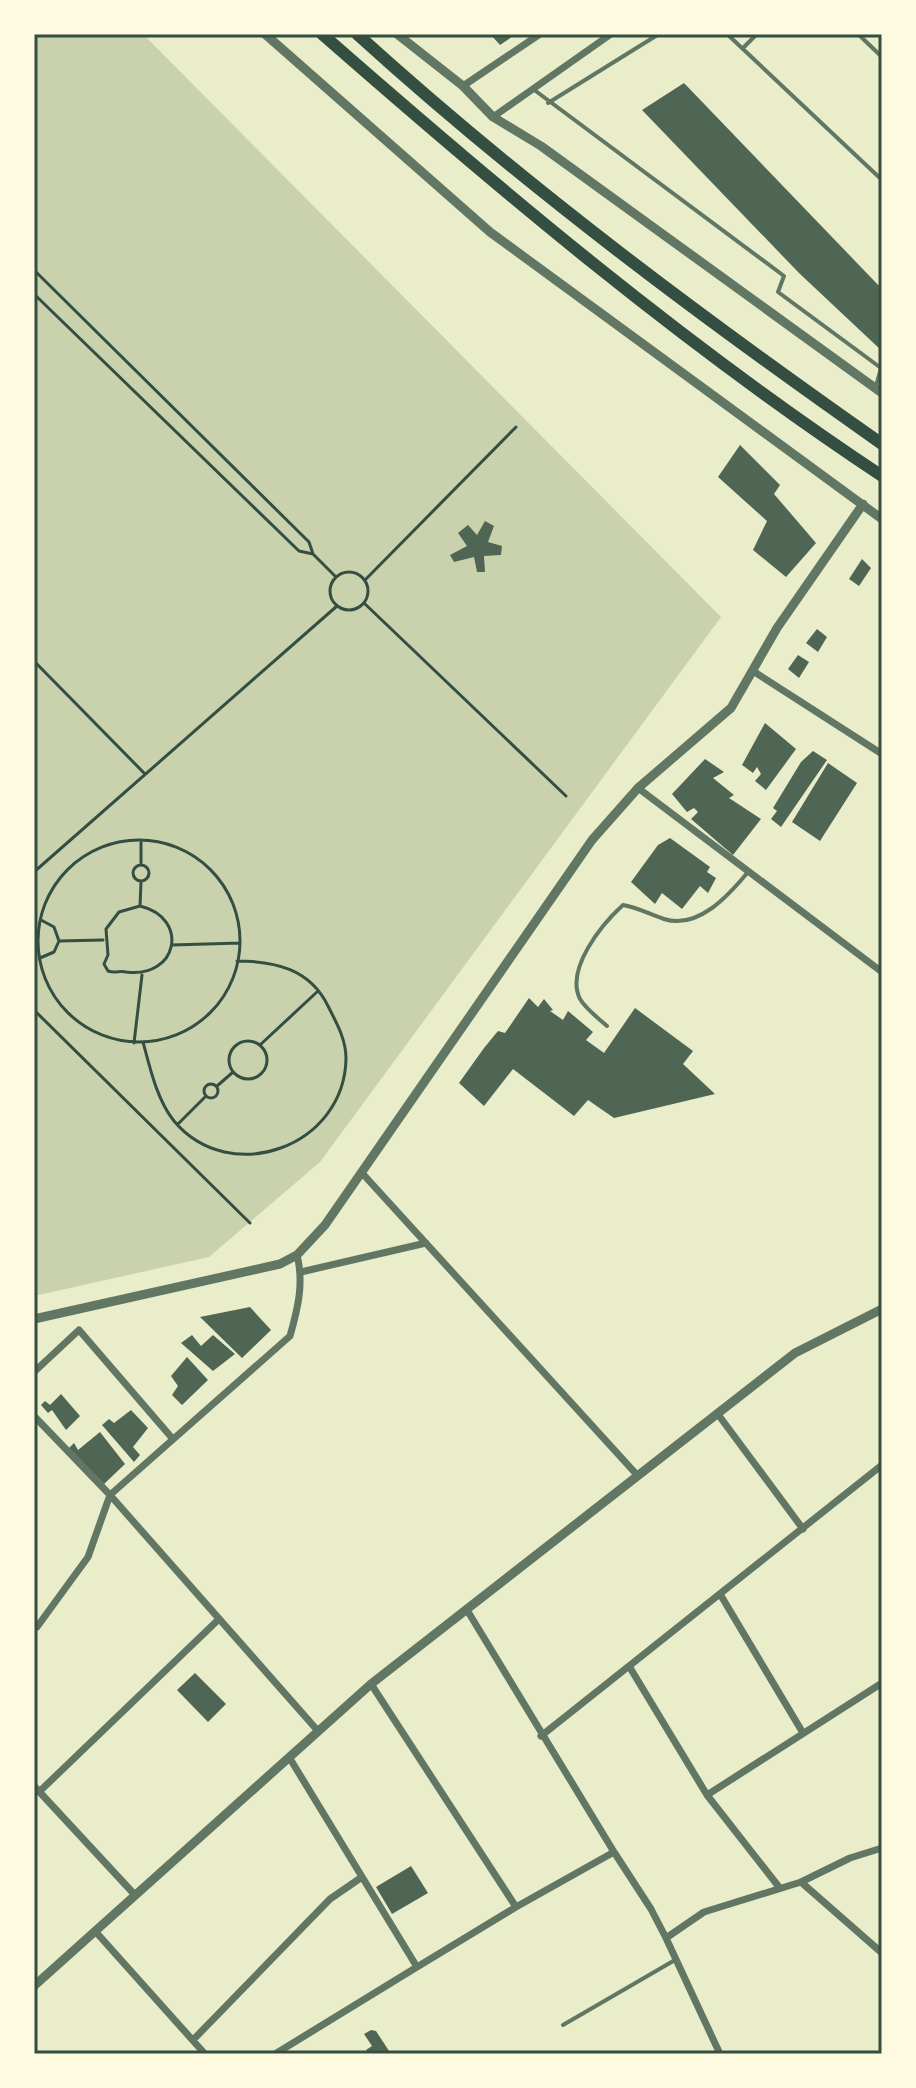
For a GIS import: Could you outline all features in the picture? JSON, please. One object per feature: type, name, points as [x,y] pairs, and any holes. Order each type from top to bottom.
[{"type":"highway","points":[[322,34],[573,246],[847,453],[882,476]]},
{"type":"highway","points":[[357,34],[588,226],[882,444]]},
{"type":"street","points":[[265,34],[490,232],[882,519]]},
{"type":"street","points":[[397,34],[463,86],[493,117],[541,146],[879,390]]},
{"type":"street","points":[[463,86],[540,34]]},
{"type":"street","points":[[493,117],[611,34]]},
{"type":"street","points":[[34,1319],[280,1264],[297,1255],[325,1225],[362,1173],[592,840],[638,788],[731,708],[777,628],[863,504]]},
{"type":"street","points":[[753,671],[882,754]]},
{"type":"street","points":[[638,788],[882,972]]},
{"type":"street","points":[[362,1173],[638,1476]]},
{"type":"street","points":[[301,1272],[426,1243]]},
{"type":"street","points":[[35,1627],[88,1557],[110,1495],[290,1336],[299,1304],[301,1272],[297,1255]]},
{"type":"street","points":[[34,1986],[371,1684],[795,1353],[882,1309]]},
{"type":"street","points":[[34,1372],[79,1330],[172,1438]]},
{"type":"street","points":[[717,1413],[803,1529]]},
{"type":"street","points":[[34,1416],[110,1495],[318,1731]]},
{"type":"street","points":[[541,1736],[882,1465]]},
{"type":"street","points":[[720,1594],[803,1733]]},
{"type":"street","points":[[467,1610],[541,1736],[651,1909],[720,2054]]},
{"type":"street","points":[[135,1895],[36,1789],[219,1619]]},
{"type":"street","points":[[629,1666],[707,1795],[779,1887]]},
{"type":"street","points":[[707,1795],[882,1683]]},
{"type":"street","points":[[371,1684],[516,1907]]},
{"type":"street","points":[[289,1757],[417,1967]]},
{"type":"street","points":[[666,1938],[704,1912],[801,1882],[850,1858],[882,1848]]},
{"type":"street","points":[[275,2054],[516,1907],[614,1852]]},
{"type":"street","points":[[193,2040],[330,1899],[362,1877]]},
{"type":"street","points":[[801,1882],[826,1908],[882,1953]]},
{"type":"street","points":[[95,1931],[205,2054]]},
{"type":"lane","points":[[548,103],[659,34]]},
{"type":"lane","points":[[727,34],[882,180]]},
{"type":"lane","points":[[743,48],[757,34]]},
{"type":"lane","points":[[858,34],[882,57]]},
{"type":"lane","points":[[533,89],[784,276],[778,292],[881,368],[879,390]]},
{"type":"lane","points":[[607,1026],[581,1000],[575,983],[579,968],[611,916],[623,905],[642,908],[676,921],[693,919],[734,889],[748,871]]},
{"type":"lane","points":[[563,2025],[676,1960]]},
{"type":"path","points":[[34,270],[309,542],[313,554],[336,577]]},
{"type":"path","points":[[34,294],[299,551],[313,554]]},
{"type":"path","points":[[365,580],[516,427]]},
{"type":"path","points":[[354,573],[365,580],[368,591],[364,603],[348,610],[337,606],[330,588],[336,577],[354,573]]},
{"type":"path","points":[[364,603],[566,796]]},
{"type":"path","points":[[34,872],[337,606]]},
{"type":"path","points":[[34,661],[145,774]]},
{"type":"path","points":[[128,840],[141,841],[162,843],[194,856],[219,880],[235,910],[240,943],[235,975],[219,1003],[195,1026],[166,1039],[134,1043],[102,1036],[74,1019],[52,994],[36,934],[47,897],[67,869],[95,849],[128,840]]},
{"type":"path","points":[[141,841],[141,865],[149,874],[141,881]]},
{"type":"path","points":[[140,906],[141,881],[134,871],[141,865]]},
{"type":"path","points":[[140,906],[151,909],[168,923],[172,945],[162,964],[142,974],[108,971],[104,964],[108,955],[104,940],[106,929],[119,912],[140,906]]},
{"type":"path","points":[[40,958],[54,952],[59,941],[54,927],[41,920]]},
{"type":"path","points":[[59,941],[104,940]]},
{"type":"path","points":[[172,945],[240,943]]},
{"type":"path","points":[[143,1042],[152,1077],[178,1124],[203,1146],[241,1156],[276,1152],[302,1139],[325,1118],[339,1088],[346,1058],[341,1032],[310,980],[288,967],[262,961],[237,961]]},
{"type":"path","points":[[134,1043],[142,974]]},
{"type":"path","points":[[260,1045],[318,991]]},
{"type":"path","points":[[34,1010],[250,1223]]},
{"type":"path","points":[[242,1041],[260,1045],[267,1056],[261,1074],[248,1079],[233,1072],[228,1059],[232,1048],[242,1041]]},
{"type":"path","points":[[178,1124],[206,1096],[206,1087],[217,1086],[233,1072]]},
{"type":"path","points":[[206,1096],[216,1096],[217,1086]]},
{"type":"green space","points":[[34,34],[143,34],[721,617],[320,1162],[209,1257],[34,1296]]},
{"type":"building","points":[[493,34],[516,34],[500,45],[491,35]]},
{"type":"building","points":[[684,83],[882,289],[882,351],[799,273],[642,110]]},
{"type":"building","points":[[740,445],[780,485],[774,494],[816,543],[786,577],[753,550],[767,521],[718,477]]},
{"type":"building","points":[[485,521],[494,526],[488,542],[502,546],[501,555],[484,556],[485,572],[477,572],[474,557],[454,562],[450,555],[467,546],[458,533],[468,525],[477,535]]},
{"type":"building","points":[[862,559],[871,568],[859,586],[849,579]]},
{"type":"building","points":[[817,629],[827,637],[818,652],[806,643]]},
{"type":"building","points":[[798,655],[809,662],[799,678],[788,669]]},
{"type":"building","points":[[765,723],[796,749],[766,790],[755,781],[761,774],[757,767],[753,773],[742,765]]},
{"type":"building","points":[[813,751],[827,760],[781,827],[771,819],[777,811],[773,808],[801,762]]},
{"type":"building","points":[[705,759],[724,772],[713,778],[734,795],[729,798],[761,819],[733,855],[691,819],[698,812],[694,808],[687,812],[672,794]]},
{"type":"building","points":[[828,763],[857,783],[820,841],[792,822]]},
{"type":"building","points":[[670,838],[710,867],[707,872],[716,878],[708,893],[700,886],[682,909],[662,893],[655,904],[631,882],[658,845]]},
{"type":"building","points":[[529,998],[538,1007],[544,999],[553,1010],[550,1011],[563,1020],[568,1011],[593,1032],[586,1040],[604,1053],[635,1008],[693,1051],[683,1064],[715,1094],[614,1118],[588,1100],[574,1116],[513,1069],[484,1106],[459,1083],[498,1031],[505,1033]]},
{"type":"building","points":[[250,1307],[271,1330],[242,1358],[200,1317]]},
{"type":"building","points":[[192,1335],[201,1346],[213,1335],[235,1354],[213,1371],[181,1343]]},
{"type":"building","points":[[187,1357],[208,1380],[182,1405],[172,1395],[178,1386],[171,1376]]},
{"type":"building","points":[[61,1394],[80,1416],[66,1430],[52,1410],[48,1413],[41,1405],[45,1401],[50,1405]]},
{"type":"building","points":[[131,1410],[148,1428],[133,1447],[140,1455],[134,1462],[102,1425],[109,1419],[114,1423]]},
{"type":"building","points":[[100,1432],[125,1464],[104,1484],[69,1448],[74,1443],[78,1450]]},
{"type":"building","points":[[195,1673],[226,1704],[208,1722],[177,1690]]},
{"type":"building","points":[[411,1866],[428,1893],[392,1914],[376,1887]]},
{"type":"building","points":[[376,2031],[391,2054],[369,2054],[366,2050],[372,2046],[364,2034]]}]
